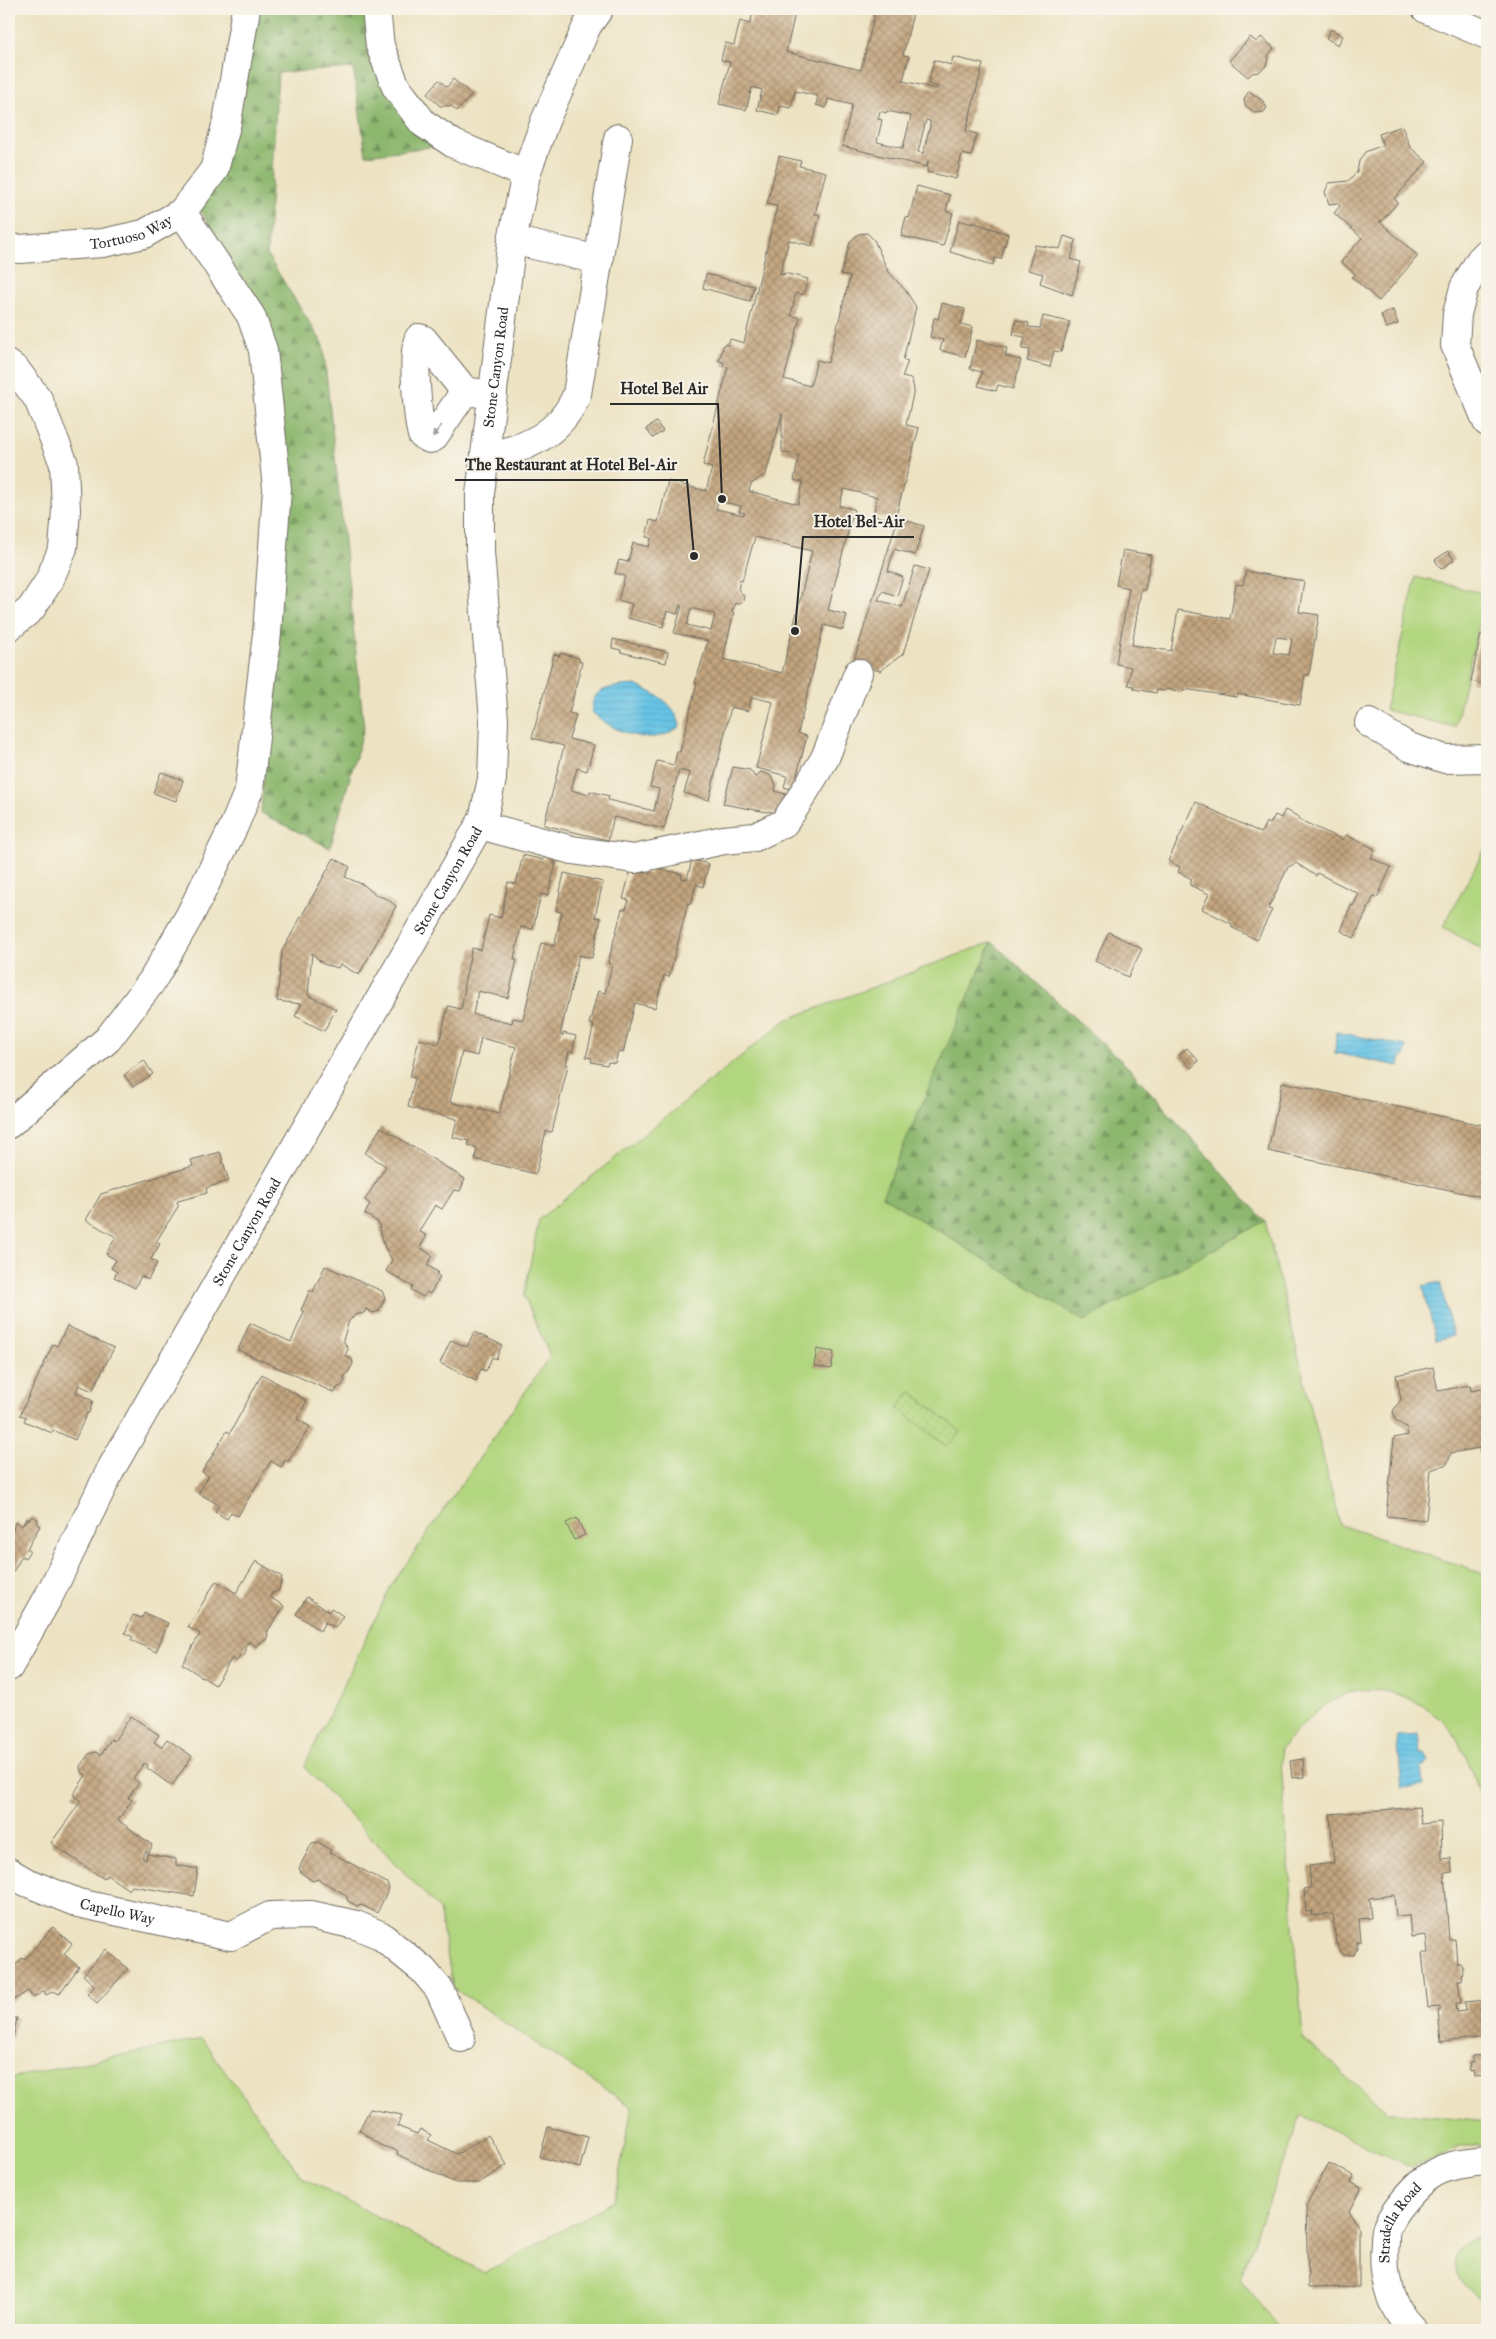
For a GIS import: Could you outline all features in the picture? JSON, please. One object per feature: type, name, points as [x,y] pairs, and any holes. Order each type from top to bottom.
[{"type":"street","name":"Tortuoso Way","points":[[9,248],[103,244],[144,234],[182,212],[214,170],[227,122],[246,9]]},
{"type":"street","points":[[376,9],[380,46],[396,87],[423,123],[454,144],[526,174]]},
{"type":"street","name":"Stone Canyon Road","points":[[9,1667],[49,1596],[111,1469],[210,1300],[483,819],[492,779],[494,720],[480,552],[480,494],[512,240],[526,174],[545,121],[587,26],[599,9]]},
{"type":"street","points":[[1426,9],[1487,34]]},
{"type":"street","points":[[485,456],[529,446],[552,430],[572,406],[576,394],[599,260],[618,138]]},
{"type":"street","points":[[9,1124],[108,1039],[152,981],[195,906],[234,826],[248,790],[267,633],[277,489],[264,350],[251,316],[182,212]]},
{"type":"street","points":[[512,240],[599,260]]},
{"type":"street","points":[[1487,253],[1480,260],[1464,288],[1457,314],[1455,345],[1487,422]]},
{"type":"street","points":[[9,365],[16,370],[38,399],[64,464],[66,510],[63,548],[49,581],[31,610],[9,627]]},
{"type":"street","points":[[465,391],[493,395]]},
{"type":"street","points":[[480,825],[572,850],[634,859],[724,840],[756,837],[784,822],[797,804],[825,758],[858,673]]},
{"type":"street","points":[[1369,723],[1409,747],[1445,758],[1487,758]]},
{"type":"street","name":"Capello Way","points":[[9,1872],[26,1882],[78,1903],[231,1936],[270,1916],[310,1916],[356,1925],[380,1935],[423,1970],[439,1989],[461,2038]]},
{"type":"street","name":"Stradella Road","points":[[1413,2330],[1401,2318],[1387,2287],[1383,2260],[1386,2227],[1404,2200],[1429,2176],[1460,2164],[1487,2161]]},
{"type":"green space","points":[[246,9],[376,9],[380,46],[454,144],[366,155],[353,68],[278,73],[267,255],[323,344],[364,728],[330,848],[261,813],[282,497],[258,308],[193,197]]},
{"type":"green space","points":[[1416,577],[1486,594],[1455,727],[1385,710]]},
{"type":"green space","points":[[1487,845],[1487,952],[1443,927]]},
{"type":"green space","points":[[992,942],[883,1196],[1084,1320],[1265,1221],[1340,1525],[1487,1575],[1487,1828],[1475,1780],[1466,1756],[1454,1734],[1435,1714],[1410,1699],[1381,1690],[1367,1689],[1343,1695],[1322,1707],[1280,1750],[1303,2038],[1387,2112],[1487,2122],[1487,2146],[1459,2146],[1412,2168],[1301,2115],[1240,2279],[1280,2330],[9,2330],[9,2078],[202,2039],[303,2178],[485,2273],[614,2201],[632,2107],[453,1988],[439,1909],[304,1767],[391,1586],[550,1356],[524,1296],[539,1219],[786,1020]]},
{"type":"green space","points":[[992,942],[1128,1067],[1265,1221],[1084,1321],[882,1196]]},
{"type":"green space","points":[[911,1391],[961,1432],[947,1447],[898,1408]]},
{"type":"green space","points":[[1482,2235],[1487,2236],[1487,2305],[1468,2288],[1456,2268],[1459,2250],[1468,2242]]},
{"type":"water","points":[[635,685],[664,700],[674,711],[680,726],[669,733],[658,736],[634,736],[601,720],[592,712],[592,703],[599,693],[612,688]]},
{"type":"water","points":[[1336,1032],[1407,1046],[1404,1057],[1401,1057],[1399,1066],[1335,1053]]},
{"type":"water","points":[[1440,1282],[1453,1336],[1436,1340],[1423,1286]]},
{"type":"water","points":[[1418,1734],[1420,1753],[1425,1753],[1429,1760],[1425,1767],[1421,1767],[1423,1786],[1402,1788],[1397,1736]]},
{"type":"building","points":[[754,9],[796,9],[786,52],[861,70],[876,9],[914,9],[903,55],[909,56],[903,81],[937,89],[938,87],[928,84],[934,60],[951,65],[953,57],[983,64],[966,131],[977,134],[971,156],[962,154],[956,179],[927,172],[928,161],[927,167],[842,146],[852,105],[828,99],[826,108],[816,105],[818,96],[795,91],[791,108],[780,106],[778,115],[757,110],[762,90],[752,87],[746,110],[719,104],[730,62],[721,60],[725,43],[734,45],[740,21],[750,24]],"holes":[[[880,111],[911,116],[903,148],[877,142],[882,120],[878,119]],[[926,120],[930,121],[930,126],[923,153],[918,152]]]},
{"type":"building","points":[[1331,29],[1343,36],[1338,45],[1326,38]]},
{"type":"building","points":[[1250,37],[1257,42],[1261,37],[1274,48],[1269,54],[1266,66],[1248,77],[1229,61]]},
{"type":"building","points":[[453,79],[472,95],[457,111],[451,106],[440,106],[427,94],[439,80],[447,87]]},
{"type":"building","points":[[1249,91],[1263,101],[1267,108],[1264,112],[1255,113],[1245,105],[1244,99]]},
{"type":"building","points":[[1402,126],[1410,147],[1427,162],[1394,199],[1398,202],[1382,221],[1379,221],[1418,256],[1379,301],[1352,277],[1355,274],[1341,262],[1362,238],[1334,213],[1340,206],[1338,203],[1329,204],[1325,192],[1329,183],[1348,181],[1357,172],[1359,161],[1365,152],[1383,145],[1379,134]]},
{"type":"building","points":[[779,156],[801,161],[799,166],[826,172],[815,214],[820,215],[812,246],[789,240],[780,274],[784,275],[784,273],[808,279],[803,295],[796,293],[791,315],[800,318],[784,379],[810,386],[817,360],[828,363],[850,277],[841,274],[850,242],[858,234],[867,233],[874,240],[888,271],[906,291],[916,307],[903,360],[908,361],[902,377],[912,379],[914,390],[906,425],[919,428],[895,520],[873,516],[877,497],[844,489],[839,506],[854,509],[828,610],[847,615],[843,630],[824,625],[798,733],[807,736],[793,790],[784,787],[787,776],[756,768],[773,702],[752,697],[748,711],[731,707],[709,800],[684,793],[690,773],[679,770],[664,829],[614,817],[608,840],[544,825],[564,746],[532,738],[554,654],[560,656],[560,653],[579,658],[579,661],[582,662],[569,713],[576,715],[569,739],[594,745],[587,771],[577,768],[571,790],[589,795],[590,791],[609,796],[608,800],[654,811],[659,789],[650,787],[657,761],[674,765],[677,752],[680,752],[697,683],[695,683],[708,641],[674,633],[682,605],[680,605],[677,614],[667,611],[663,627],[628,618],[632,604],[618,600],[625,576],[615,573],[619,560],[628,562],[633,543],[649,547],[651,538],[646,537],[650,520],[658,522],[668,481],[706,491],[712,468],[703,465],[728,367],[723,366],[724,362],[719,361],[724,344],[728,345],[730,339],[744,343],[777,206],[767,204]],"holes":[[[782,414],[782,452],[799,456],[794,480],[803,482],[798,504],[749,491],[751,484],[766,474]],[[718,501],[741,506],[739,512],[745,513],[744,515],[716,509]],[[755,537],[812,551],[782,673],[723,659],[735,603],[738,604],[743,601],[744,596],[738,589],[740,580],[742,581]],[[691,608],[715,614],[711,631],[687,625]]]},
{"type":"building","points":[[917,186],[950,195],[946,211],[953,213],[943,246],[901,236],[906,217],[909,218]]},
{"type":"building","points":[[959,220],[972,224],[972,222],[1008,234],[1001,259],[995,258],[993,265],[950,252]]},
{"type":"building","points":[[1064,236],[1076,240],[1071,259],[1081,262],[1072,295],[1040,283],[1043,274],[1028,270],[1035,245],[1060,249]]},
{"type":"building","points":[[706,274],[754,286],[750,301],[703,288]]},
{"type":"building","points":[[942,303],[965,309],[961,324],[973,327],[965,357],[940,350],[943,340],[930,337],[934,318],[938,319]]},
{"type":"building","points":[[1393,310],[1398,324],[1386,328],[1381,315]]},
{"type":"building","points":[[1043,316],[1070,322],[1061,352],[1054,351],[1050,367],[1027,361],[1030,350],[1022,349],[1025,337],[1013,335],[1016,320],[1029,323],[1028,327],[1040,328]]},
{"type":"building","points":[[977,340],[1007,348],[1005,356],[1021,360],[1013,389],[998,385],[996,391],[978,386],[982,372],[970,369]]},
{"type":"building","points":[[656,422],[663,431],[653,438],[646,429]]},
{"type":"building","points":[[898,518],[924,526],[915,555],[894,549],[888,571],[903,577],[897,596],[882,591],[878,600],[902,607],[915,566],[929,570],[903,654],[880,671],[853,663]]},
{"type":"building","points":[[1123,550],[1151,555],[1145,590],[1141,590],[1132,645],[1171,651],[1178,610],[1230,619],[1236,584],[1243,585],[1246,571],[1304,581],[1299,612],[1319,615],[1309,675],[1305,675],[1300,705],[1237,694],[1237,697],[1184,689],[1183,692],[1166,689],[1165,691],[1157,690],[1156,693],[1134,689],[1134,686],[1128,685],[1131,667],[1116,664],[1129,588],[1116,585]],"holes":[[[1276,637],[1292,639],[1289,655],[1273,653]]]},
{"type":"building","points":[[1448,551],[1454,560],[1441,569],[1435,560]]},
{"type":"building","points":[[1481,634],[1487,635],[1487,685],[1471,681]]},
{"type":"building","points":[[613,639],[668,652],[666,663],[620,652],[621,650],[612,648]]},
{"type":"building","points":[[733,767],[750,770],[755,777],[761,772],[770,775],[776,785],[775,791],[785,794],[781,810],[775,813],[723,804]]},
{"type":"building","points":[[161,772],[183,780],[176,801],[153,793]]},
{"type":"building","points":[[1196,802],[1261,833],[1266,822],[1270,824],[1275,815],[1281,818],[1285,810],[1299,817],[1298,819],[1343,840],[1346,835],[1375,849],[1371,858],[1391,867],[1377,898],[1374,896],[1354,938],[1341,931],[1351,905],[1353,906],[1359,894],[1317,873],[1316,876],[1296,863],[1288,867],[1268,909],[1272,910],[1257,940],[1231,927],[1232,924],[1202,909],[1209,894],[1190,885],[1192,879],[1178,872],[1180,867],[1168,861]]},
{"type":"building","points":[[523,855],[544,860],[545,855],[554,857],[553,863],[556,863],[548,895],[541,894],[533,929],[521,927],[514,959],[517,960],[508,998],[478,991],[473,1014],[512,1023],[513,1018],[523,1020],[541,943],[554,946],[562,912],[556,911],[564,873],[603,882],[595,917],[601,918],[592,958],[579,955],[560,1035],[563,1036],[563,1033],[576,1036],[572,1052],[569,1051],[566,1064],[568,1065],[552,1132],[546,1131],[536,1174],[475,1159],[477,1148],[468,1145],[469,1141],[453,1137],[457,1119],[408,1107],[415,1078],[410,1077],[419,1039],[439,1044],[448,1006],[461,1009],[465,988],[463,988],[472,948],[481,950],[489,915],[501,918],[508,882],[516,884]],"holes":[[[481,1038],[516,1047],[499,1114],[450,1102],[462,1052],[477,1056]]]},
{"type":"building","points":[[334,858],[350,867],[345,877],[364,885],[376,895],[387,899],[396,906],[359,975],[340,964],[338,968],[323,964],[312,953],[308,995],[336,1009],[324,1031],[295,1016],[302,1004],[277,1001],[282,951]]},
{"type":"building","points":[[692,860],[709,864],[703,887],[696,884],[691,904],[688,903],[669,977],[664,975],[655,1008],[635,1003],[623,1053],[618,1052],[615,1063],[608,1062],[607,1065],[591,1062],[592,1058],[586,1057],[594,1025],[589,1024],[598,991],[605,993],[612,965],[608,963],[622,909],[626,909],[629,900],[623,899],[631,869],[650,874],[652,867],[682,874],[681,878],[687,879]]},
{"type":"building","points":[[1109,932],[1142,949],[1128,977],[1095,961]]},
{"type":"building","points":[[1187,1048],[1199,1061],[1191,1068],[1179,1055]]},
{"type":"building","points":[[144,1060],[153,1074],[133,1087],[124,1075]]},
{"type":"building","points":[[1282,1082],[1487,1126],[1487,1198],[1268,1151]]},
{"type":"building","points":[[381,1127],[465,1179],[460,1191],[454,1190],[442,1209],[435,1205],[419,1231],[427,1236],[420,1247],[433,1256],[427,1265],[438,1272],[436,1274],[440,1277],[430,1294],[427,1292],[423,1297],[411,1290],[413,1287],[386,1271],[392,1260],[385,1248],[378,1222],[365,1214],[370,1204],[365,1200],[386,1166],[365,1153]]},
{"type":"building","points":[[220,1152],[229,1181],[206,1188],[207,1193],[178,1201],[179,1205],[156,1242],[160,1244],[151,1259],[157,1263],[148,1280],[141,1276],[135,1288],[114,1277],[117,1272],[111,1268],[116,1260],[106,1254],[116,1237],[86,1220],[101,1194],[193,1166],[191,1160]]},
{"type":"building","points":[[325,1266],[382,1291],[385,1298],[379,1311],[373,1313],[366,1309],[364,1313],[355,1315],[349,1321],[343,1340],[348,1349],[345,1356],[352,1359],[353,1364],[344,1376],[345,1380],[342,1386],[338,1387],[335,1393],[238,1350],[250,1323],[291,1342],[304,1312],[301,1310],[310,1290],[313,1292]]},
{"type":"building","points":[[67,1326],[114,1348],[92,1391],[79,1385],[76,1392],[93,1401],[75,1440],[53,1430],[52,1433],[24,1421],[26,1417],[20,1415],[53,1344],[57,1346]]},
{"type":"building","points":[[474,1332],[502,1345],[496,1359],[492,1357],[486,1371],[481,1369],[476,1381],[440,1363],[451,1340],[467,1347]]},
{"type":"building","points":[[817,1349],[834,1352],[831,1369],[814,1366]]},
{"type":"building","points":[[1433,1367],[1438,1391],[1470,1385],[1471,1391],[1487,1388],[1487,1460],[1480,1453],[1479,1448],[1451,1453],[1447,1464],[1431,1470],[1426,1520],[1386,1516],[1394,1438],[1408,1435],[1406,1427],[1396,1421],[1393,1411],[1401,1399],[1396,1375]]},
{"type":"building","points":[[262,1374],[307,1401],[297,1419],[310,1427],[288,1462],[285,1460],[281,1467],[271,1461],[238,1516],[231,1512],[227,1519],[215,1512],[219,1505],[198,1493],[209,1476],[202,1472],[227,1431],[230,1433]]},
{"type":"building","points":[[32,1516],[38,1519],[37,1524],[40,1526],[27,1549],[30,1551],[25,1558],[22,1556],[10,1577],[13,1578],[9,1585],[10,1533],[15,1522],[22,1526],[27,1518],[29,1520]]},
{"type":"building","points":[[577,1518],[585,1535],[574,1540],[566,1523]]},
{"type":"building","points":[[256,1561],[282,1577],[279,1590],[275,1593],[273,1592],[270,1597],[284,1606],[267,1632],[266,1640],[257,1647],[249,1641],[243,1657],[240,1656],[237,1661],[232,1658],[215,1685],[182,1664],[200,1634],[188,1627],[216,1581],[236,1593]]},
{"type":"building","points":[[307,1597],[329,1612],[331,1608],[343,1616],[335,1628],[325,1622],[320,1631],[296,1614]]},
{"type":"building","points":[[144,1613],[168,1623],[156,1652],[131,1640],[133,1637],[125,1633],[133,1615],[142,1618]]},
{"type":"building","points":[[131,1716],[159,1735],[154,1742],[161,1747],[167,1739],[192,1756],[172,1786],[147,1768],[148,1765],[144,1763],[133,1778],[139,1783],[128,1798],[132,1800],[118,1820],[152,1845],[149,1853],[146,1851],[142,1857],[146,1860],[147,1854],[176,1859],[176,1865],[198,1869],[194,1896],[132,1886],[129,1890],[107,1875],[104,1879],[51,1843],[81,1801],[73,1795],[86,1775],[81,1772],[80,1766],[89,1754],[96,1752],[101,1755],[111,1739],[114,1741]]},
{"type":"building","points":[[1303,1759],[1304,1777],[1292,1778],[1290,1761]]},
{"type":"building","points":[[1419,1807],[1421,1824],[1441,1822],[1442,1859],[1451,1858],[1452,1872],[1444,1873],[1449,1940],[1455,1939],[1457,1963],[1460,1963],[1463,1968],[1462,1980],[1458,1980],[1461,2003],[1456,2003],[1457,2012],[1466,2011],[1465,2002],[1486,2000],[1487,2037],[1441,2042],[1438,2011],[1440,2011],[1440,2007],[1428,2008],[1422,1953],[1428,1953],[1426,1935],[1411,1937],[1409,1915],[1396,1916],[1394,1895],[1369,1898],[1371,1918],[1359,1919],[1361,1941],[1357,1941],[1354,1955],[1344,1955],[1339,1949],[1338,1943],[1336,1944],[1333,1914],[1311,1916],[1312,1911],[1306,1912],[1304,1889],[1311,1888],[1309,1866],[1334,1863],[1330,1814]]},
{"type":"building","points":[[318,1842],[331,1850],[330,1852],[387,1883],[389,1888],[377,1913],[362,1905],[357,1906],[348,1901],[346,1895],[318,1879],[313,1881],[301,1873],[299,1868],[312,1843]]},
{"type":"building","points":[[53,1927],[72,1944],[64,1954],[79,1967],[59,1994],[54,1991],[46,1995],[44,1991],[33,1998],[28,1991],[9,2003],[9,1972],[22,1958],[24,1960]]},
{"type":"building","points":[[106,1949],[128,1969],[97,2003],[87,1994],[95,1986],[83,1975]]},
{"type":"building","points":[[9,2017],[17,2018],[13,2038],[9,2037]]},
{"type":"building","points":[[1487,2055],[1487,2076],[1474,2077],[1473,2070],[1470,2071],[1469,2062],[1472,2062],[1472,2056]]},
{"type":"building","points":[[370,2109],[402,2115],[397,2126],[417,2134],[420,2129],[431,2135],[428,2140],[457,2154],[488,2135],[507,2165],[479,2183],[456,2183],[451,2181],[397,2154],[398,2151],[382,2146],[359,2130]]},
{"type":"building","points":[[548,2127],[588,2137],[580,2168],[540,2157]]},
{"type":"building","points":[[1329,2163],[1354,2176],[1351,2182],[1361,2188],[1349,2211],[1359,2228],[1359,2287],[1308,2288],[1306,2206]]},
{"type":"place","name":"Hotel Bel Air","points":[[722,499]]},
{"type":"place","name":"The Restaurant at Hotel Bel-Air","points":[[694,556]]},
{"type":"place","name":"Hotel Bel-Air","points":[[795,631]]}]
